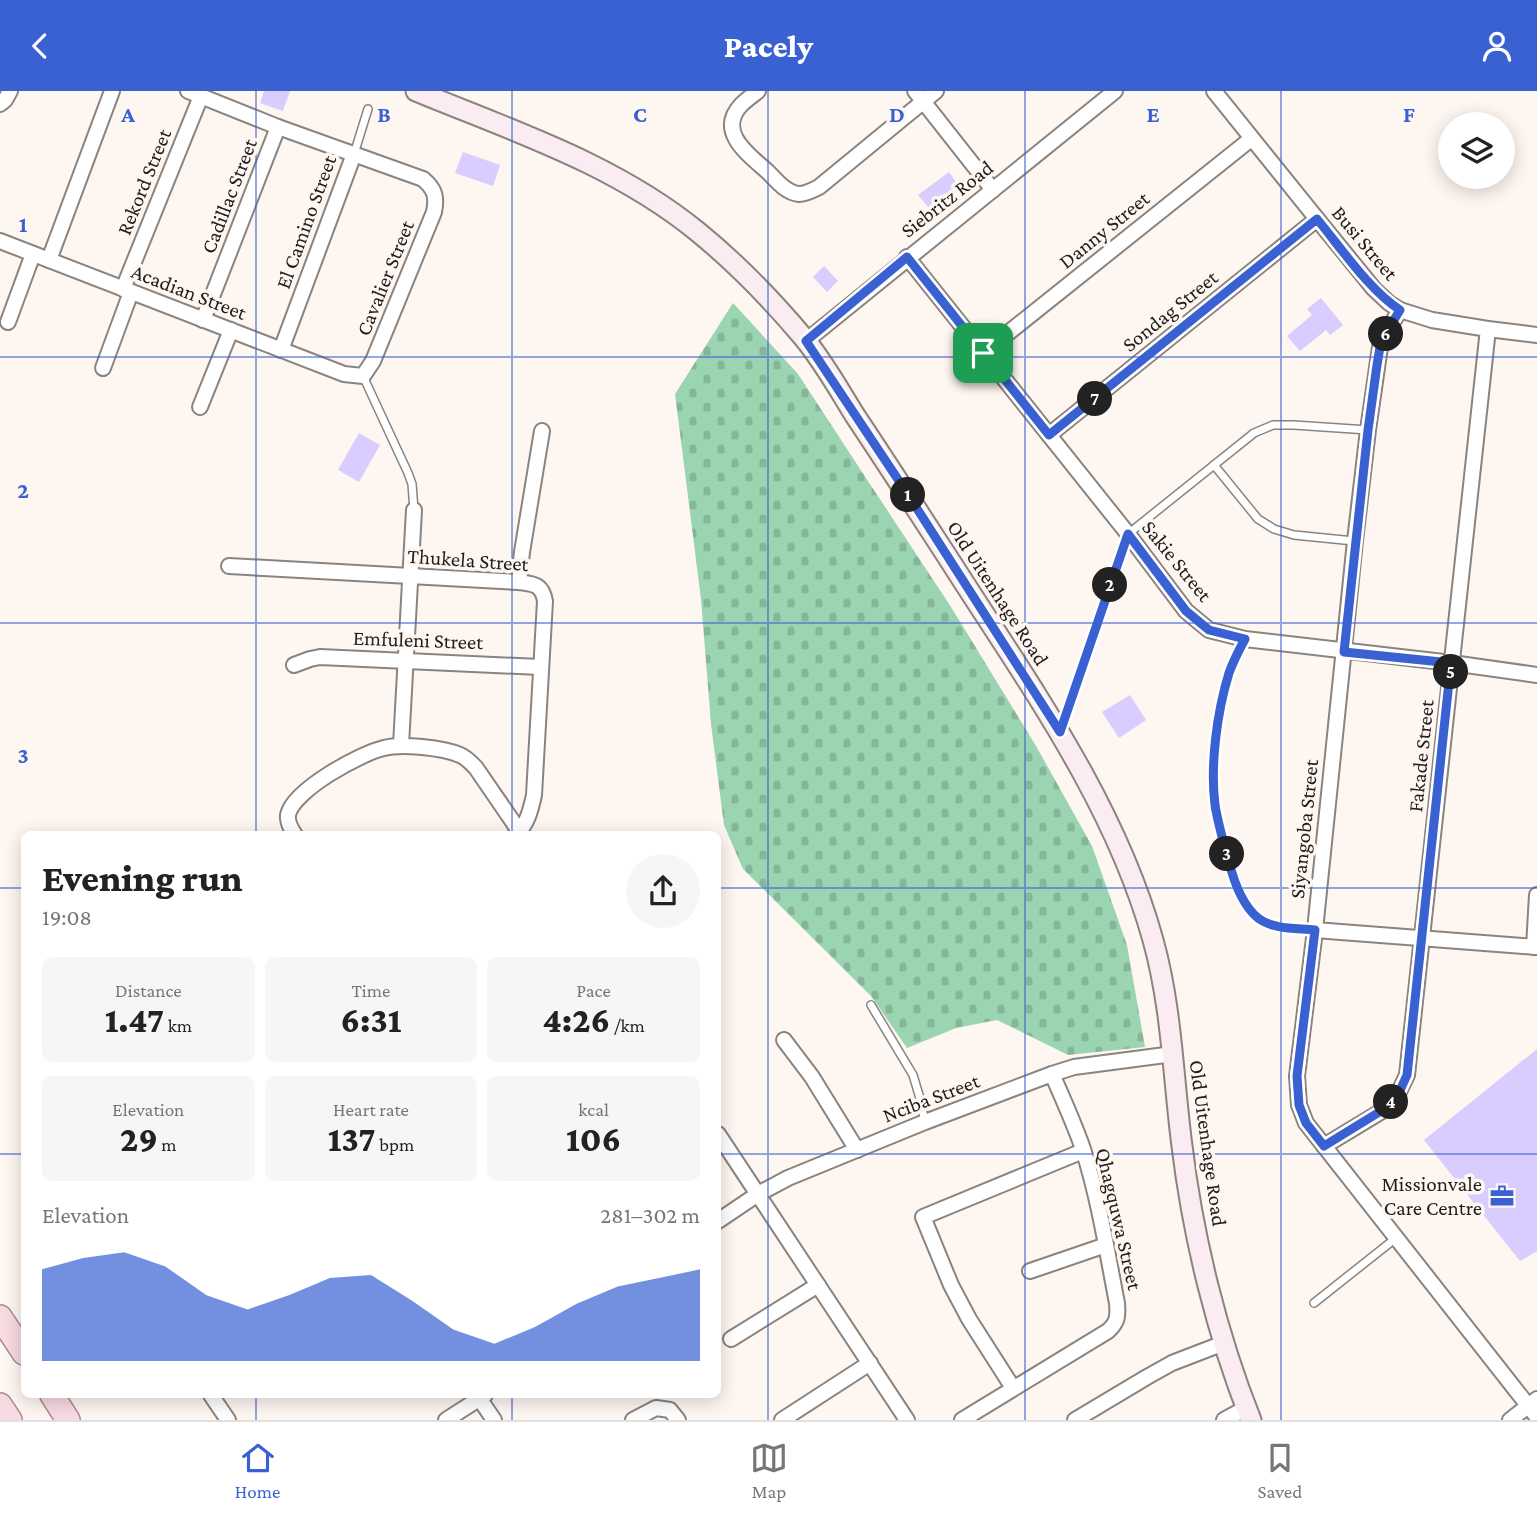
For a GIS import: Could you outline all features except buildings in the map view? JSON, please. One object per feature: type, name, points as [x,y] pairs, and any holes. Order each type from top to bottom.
[{"type":"main road","points":[[0,1317],[21,1348]]},
{"type":"main road","points":[[54,1398],[68,1420]]},
{"type":"main road","points":[[0,1405],[10,1420]]},
{"type":"street","points":[[0,104],[10,91]]},
{"type":"street","points":[[49,260],[112,91]]},
{"type":"street","name":"Old Uitenhage Road","points":[[416,91],[575,156],[620,179],[660,203],[738,267],[806,341],[1060,732],[1120,846],[1153,939],[1165,986],[1182,1148],[1193,1216],[1224,1343],[1249,1414]]},
{"type":"street","points":[[758,91],[740,106],[734,117],[734,139],[788,190],[798,194],[819,187],[919,96],[936,91]]},
{"type":"street","name":"Siebritz Road","points":[[806,341],[1115,91]]},
{"type":"street","name":"Busi Street","points":[[1214,91],[1374,289],[1389,303],[1400,310],[1433,320],[1537,335]]},
{"type":"street","points":[[197,93],[278,127],[354,154]]},
{"type":"street","name":"Rekord Street","points":[[103,368],[127,290],[197,93]]},
{"type":"street","points":[[919,96],[993,190]]},
{"type":"street","name":"Cadillac Street","points":[[203,320],[278,127]]},
{"type":"street","name":"Danny Street","points":[[983,353],[1251,139]]},
{"type":"street","name":"Cavalier Street","points":[[354,154],[423,179],[430,185],[436,201],[435,212],[373,361],[363,376]]},
{"type":"street","name":"El Camino Street","points":[[281,350],[354,154]]},
{"type":"street","name":"Sondag Street","points":[[1049,435],[1317,219]]},
{"type":"street","name":"Acadian Street","points":[[0,241],[344,374],[363,376]]},
{"type":"street","points":[[8,322],[33,254]]},
{"type":"street","name":"Sakie Street","points":[[907,257],[1128,534],[1186,611],[1209,630],[1245,639],[1537,675]]},
{"type":"street","name":"Siyangoba Street","points":[[1400,310],[1380,347],[1368,430],[1297,1076],[1299,1105],[1306,1123],[1534,1407]]},
{"type":"street","points":[[200,407],[231,330]]},
{"type":"street","name":"Fakade Street","points":[[1324,1146],[1381,1111],[1397,1097],[1407,1075],[1488,330]]},
{"type":"street","points":[[519,582],[542,431]]},
{"type":"street","points":[[401,745],[414,510]]},
{"type":"street","name":"Thukela Street","points":[[229,566],[519,582],[540,587],[545,601],[534,795],[531,810],[520,831]]},
{"type":"street","name":"Emfuleni Street","points":[[294,665],[320,657],[540,667]]},
{"type":"street","points":[[292,831],[288,816],[294,803],[313,786],[337,769],[372,751],[401,745],[458,754],[468,759],[517,831]]},
{"type":"street","points":[[1315,930],[1536,947],[1537,895]]},
{"type":"street","points":[[784,1040],[812,1077],[857,1150]]},
{"type":"street","name":"Nciba Street","points":[[721,1219],[788,1178],[1052,1074],[1074,1067],[1173,1054]]},
{"type":"street","name":"Qhagquwa Street","points":[[962,1420],[1116,1324],[1117,1303],[1106,1245],[1083,1151],[1052,1074]]},
{"type":"street","points":[[721,1138],[907,1420]]},
{"type":"street","points":[[1013,1388],[969,1319],[923,1217],[1083,1151]]},
{"type":"street","points":[[1030,1271],[1106,1245]]},
{"type":"street","points":[[731,1339],[818,1285]]},
{"type":"street","points":[[1075,1420],[1172,1363],[1224,1343]]},
{"type":"street","points":[[782,1420],[870,1363]]},
{"type":"street","points":[[213,1398],[228,1420]]},
{"type":"street","points":[[446,1420],[478,1398]]},
{"type":"street","points":[[482,1398],[494,1420]]},
{"type":"street","points":[[1510,1420],[1534,1407]]},
{"type":"street","points":[[633,1420],[656,1408],[670,1409],[678,1420]]},
{"type":"street","points":[[1224,1420],[1249,1414]]},
{"type":"lane","name":"El Camino Street","points":[[354,154],[368,109]]},
{"type":"lane","points":[[363,376],[408,473],[412,484],[414,510]]},
{"type":"lane","points":[[1060,732],[1128,534],[1254,433],[1273,425],[1368,430]]},
{"type":"lane","points":[[1213,465],[1258,519],[1273,529],[1294,535],[1355,541]]},
{"type":"lane","points":[[1245,639],[1229,672],[1221,704],[1213,762],[1215,805],[1222,837],[1233,877],[1248,908],[1260,919],[1276,927],[1315,930]]},
{"type":"lane","points":[[871,1005],[913,1075],[925,1122]]},
{"type":"lane","points":[[1314,1303],[1396,1238]]},
{"type":"green space","points":[[733,303],[798,374],[951,607],[1036,746],[1092,846],[1127,945],[1145,1047],[1068,1055],[997,1020],[956,1028],[907,1048],[871,996],[743,869],[724,825],[711,724],[701,599],[675,394]]},
{"type":"place","name":"Missionvale Care Centre","points":[[1502,1196]]},
{"type":"route","points":[[1317,219],[1374,289],[1400,310],[1380,347],[1377,365],[1344,652],[1451,663],[1407,1075],[1397,1097],[1381,1111],[1324,1146],[1306,1123],[1299,1105],[1297,1076],[1315,930],[1276,927],[1260,919],[1248,908],[1233,877],[1215,805],[1213,762],[1221,704],[1229,672],[1245,639],[1209,630],[1186,611],[1128,534],[1060,732],[806,341],[907,257],[983,353],[1049,435],[1317,219]]}]
